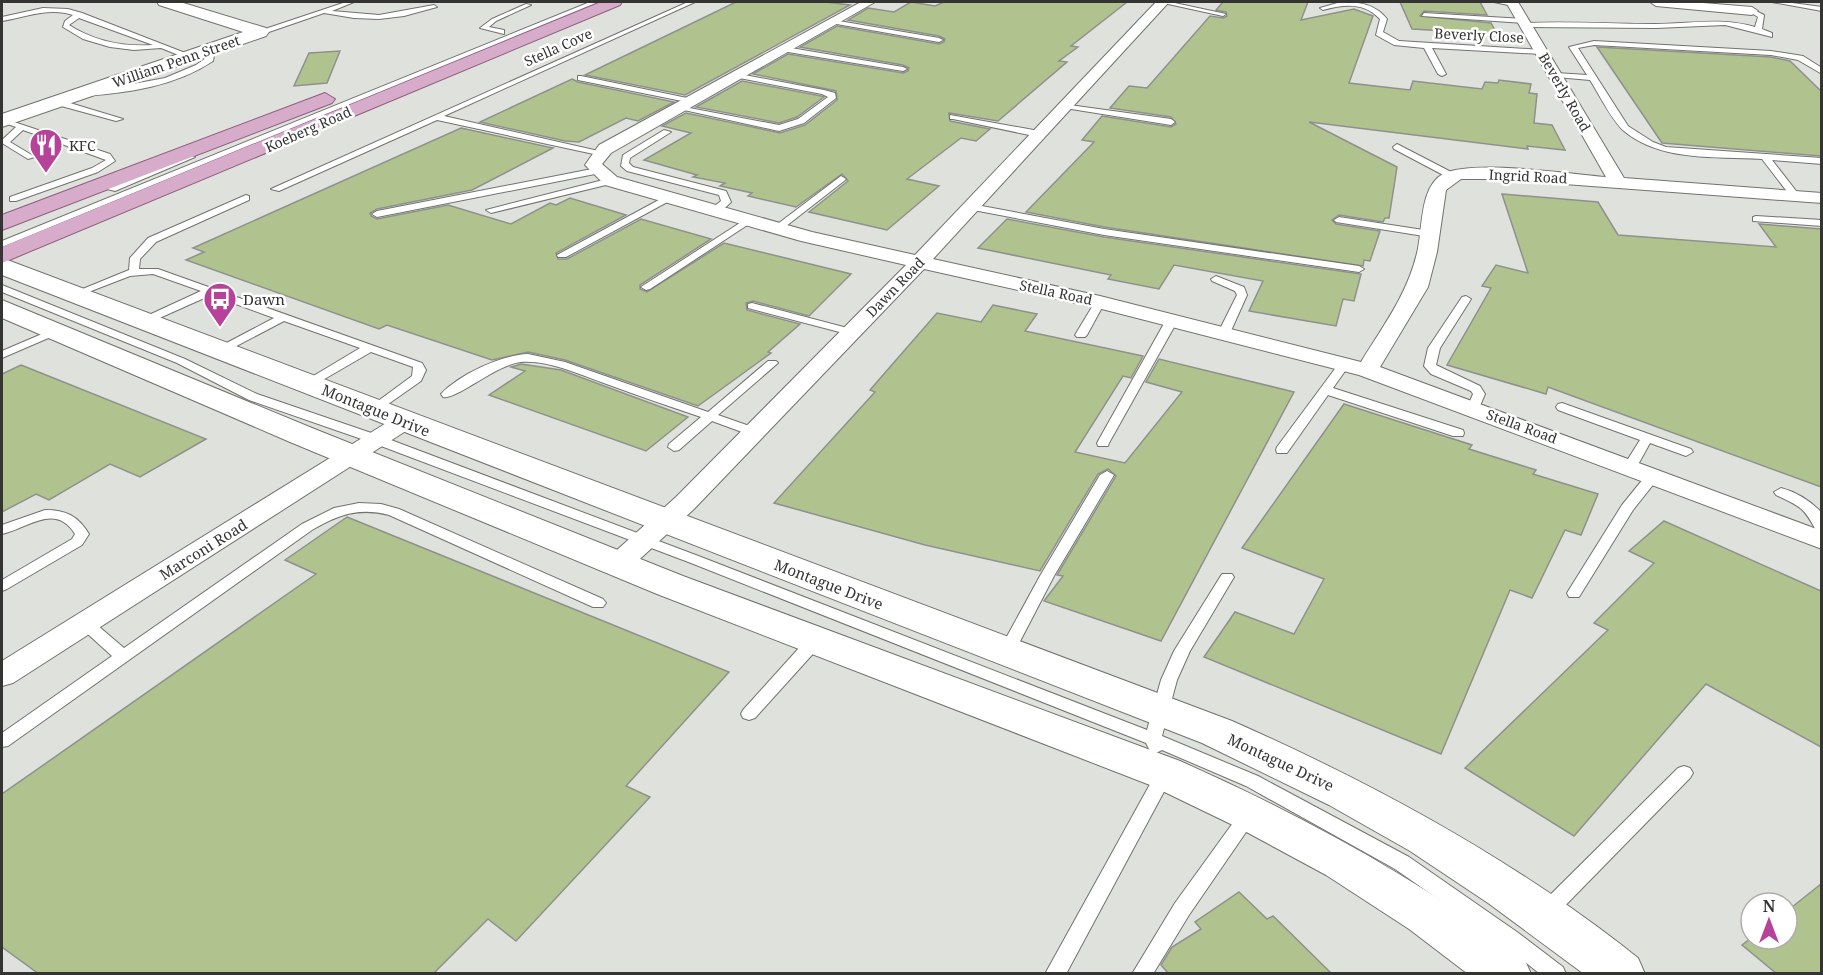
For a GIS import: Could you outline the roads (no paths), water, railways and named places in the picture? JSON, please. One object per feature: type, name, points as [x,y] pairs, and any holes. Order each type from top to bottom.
[{"type":"main road","points":[[165,2],[260,32]]},
{"type":"main road","name":"Koeberg Road","points":[[2,223],[574,2]]},
{"type":"main road","name":"Koeberg Road","points":[[2,256],[614,2]]},
{"type":"main road","name":"William Penn Street","points":[[9,122],[79,94],[260,32]]},
{"type":"main road","name":"Montague Drive","points":[[2,266],[404,422],[642,542],[814,642],[1160,741],[1275,758],[1388,814],[1494,879],[1620,974]]},
{"type":"main road","name":"Montague Drive","points":[[2,308],[56,331],[365,448],[642,542],[1007,651],[1160,741],[1251,812],[1306,840],[1383,885],[1506,974]]},
{"type":"street","points":[[608,173],[685,105],[869,2]]},
{"type":"street","name":"Dawn Road","points":[[642,542],[851,332],[1162,2]]},
{"type":"street","points":[[1656,2],[1752,11]]},
{"type":"street","name":"Beverly Road","points":[[1513,3],[1618,182]]},
{"type":"street","name":"Stella Road","points":[[608,173],[668,198],[778,228],[1100,302],[1367,370],[1630,467],[1821,541]]},
{"type":"street","name":"Ingrid Road","points":[[1452,176],[1497,174],[1821,198]]},
{"type":"street","points":[[1367,370],[1418,287],[1437,189],[1442,181],[1452,176]]},
{"type":"street","name":"Marconi Road","points":[[2,675],[404,422]]},
{"type":"lane","name":"William Penn Street","points":[[260,32],[351,2]]},
{"type":"lane","points":[[2,244],[595,2]]},
{"type":"lane","name":"Stella Cove","points":[[276,189],[692,2]]},
{"type":"lane","points":[[1162,2],[1188,4],[1223,14]]},
{"type":"lane","points":[[1497,2],[1513,3]]},
{"type":"lane","points":[[1770,2],[1821,9]]},
{"type":"lane","name":"Beverly Close","points":[[1323,8],[1331,4],[1353,3],[1372,8],[1384,19],[1379,33],[1397,43],[1542,52]]},
{"type":"lane","points":[[501,32],[484,28],[494,20],[528,5]]},
{"type":"lane","points":[[324,11],[356,18],[375,19],[434,7]]},
{"type":"lane","points":[[2,19],[43,10],[80,14],[189,56]]},
{"type":"lane","points":[[1752,11],[1762,16],[1758,30]]},
{"type":"lane","points":[[80,14],[66,22],[65,26],[96,40],[122,46],[163,46]]},
{"type":"lane","points":[[1424,15],[1525,23],[1662,26],[1714,20],[1758,30],[1769,35]]},
{"type":"lane","points":[[833,22],[939,40]]},
{"type":"lane","points":[[1821,72],[1800,58],[1771,52],[1580,44],[1573,47],[1625,128],[1650,144],[1665,150],[1821,162]]},
{"type":"lane","points":[[1427,46],[1442,74]]},
{"type":"lane","points":[[79,94],[130,88],[161,80],[206,63],[210,59],[211,49]]},
{"type":"lane","points":[[785,49],[903,69]]},
{"type":"lane","points":[[581,78],[779,128],[814,112],[832,98],[832,95],[824,92],[737,75]]},
{"type":"lane","points":[[1556,75],[1591,78]]},
{"type":"lane","points":[[2,234],[279,121],[331,97]]},
{"type":"lane","points":[[57,102],[119,119]]},
{"type":"lane","points":[[1065,106],[1171,122]]},
{"type":"lane","points":[[436,117],[608,173]]},
{"type":"lane","points":[[953,117],[1039,134]]},
{"type":"lane","points":[[13,199],[95,170],[111,161],[107,156],[9,122],[5,142],[31,157]]},
{"type":"lane","points":[[667,132],[624,161],[630,169],[723,193],[726,202],[715,210]]},
{"type":"lane","points":[[1397,147],[1452,176]]},
{"type":"lane","points":[[1766,159],[1795,196]]},
{"type":"lane","points":[[491,210],[608,173]]},
{"type":"lane","points":[[377,214],[608,173],[645,173]]},
{"type":"lane","points":[[778,228],[841,179]]},
{"type":"lane","points":[[134,272],[135,258],[152,240],[246,198]]},
{"type":"lane","points":[[562,255],[668,198]]},
{"type":"lane","points":[[971,207],[1104,232],[1359,269]]},
{"type":"lane","points":[[1756,219],[1821,223]]},
{"type":"lane","points":[[646,287],[749,220]]},
{"type":"lane","points":[[1340,220],[1430,234]]},
{"type":"lane","points":[[73,295],[134,272],[154,271],[208,292],[413,361],[420,370],[417,378],[374,410]]},
{"type":"lane","points":[[1216,279],[1240,290],[1242,295],[1224,333]]},
{"type":"lane","points":[[2,288],[181,361],[365,448]]},
{"type":"lane","points":[[142,322],[208,292]]},
{"type":"lane","points":[[1466,299],[1434,348],[1430,366],[1434,371],[1476,389],[1479,394],[1473,408]]},
{"type":"lane","points":[[1081,335],[1100,302]]},
{"type":"lane","points":[[752,306],[851,332]]},
{"type":"lane","points":[[221,350],[284,317]]},
{"type":"lane","points":[[1103,443],[1172,320]]},
{"type":"lane","points":[[2,355],[56,331]]},
{"type":"lane","points":[[309,384],[371,347]]},
{"type":"lane","points":[[447,394],[489,368],[523,357],[561,364],[754,432]]},
{"type":"lane","points":[[674,447],[772,363]]},
{"type":"lane","points":[[1282,450],[1344,364]]},
{"type":"lane","points":[[1326,390],[1458,433]]},
{"type":"lane","points":[[1562,407],[1686,452]]},
{"type":"lane","points":[[1630,467],[1647,438]]},
{"type":"lane","points":[[1007,651],[1047,576],[1107,475]]},
{"type":"lane","points":[[1574,593],[1627,508],[1653,476]]},
{"type":"lane","points":[[1781,492],[1810,509],[1820,520],[1821,529]]},
{"type":"lane","points":[[2,741],[307,527],[330,514],[363,505],[394,512],[598,603]]},
{"type":"lane","points":[[2,530],[21,521],[49,513],[64,517],[80,529],[82,534],[77,542],[2,586]]},
{"type":"lane","points":[[642,542],[1160,741],[1252,781],[1356,836],[1448,893],[1556,974]]},
{"type":"lane","points":[[1055,974],[1160,741],[1169,680],[1182,651],[1227,577]]},
{"type":"lane","points":[[85,623],[123,656]]},
{"type":"lane","points":[[749,714],[814,642]]},
{"type":"lane","points":[[1542,915],[1684,773]]},
{"type":"lane","points":[[1142,974],[1182,909],[1251,812]]},
{"type":"place","name":"KFC","points":[[46,174]]},
{"type":"place","name":"Dawn","points":[[220,328]]}]
